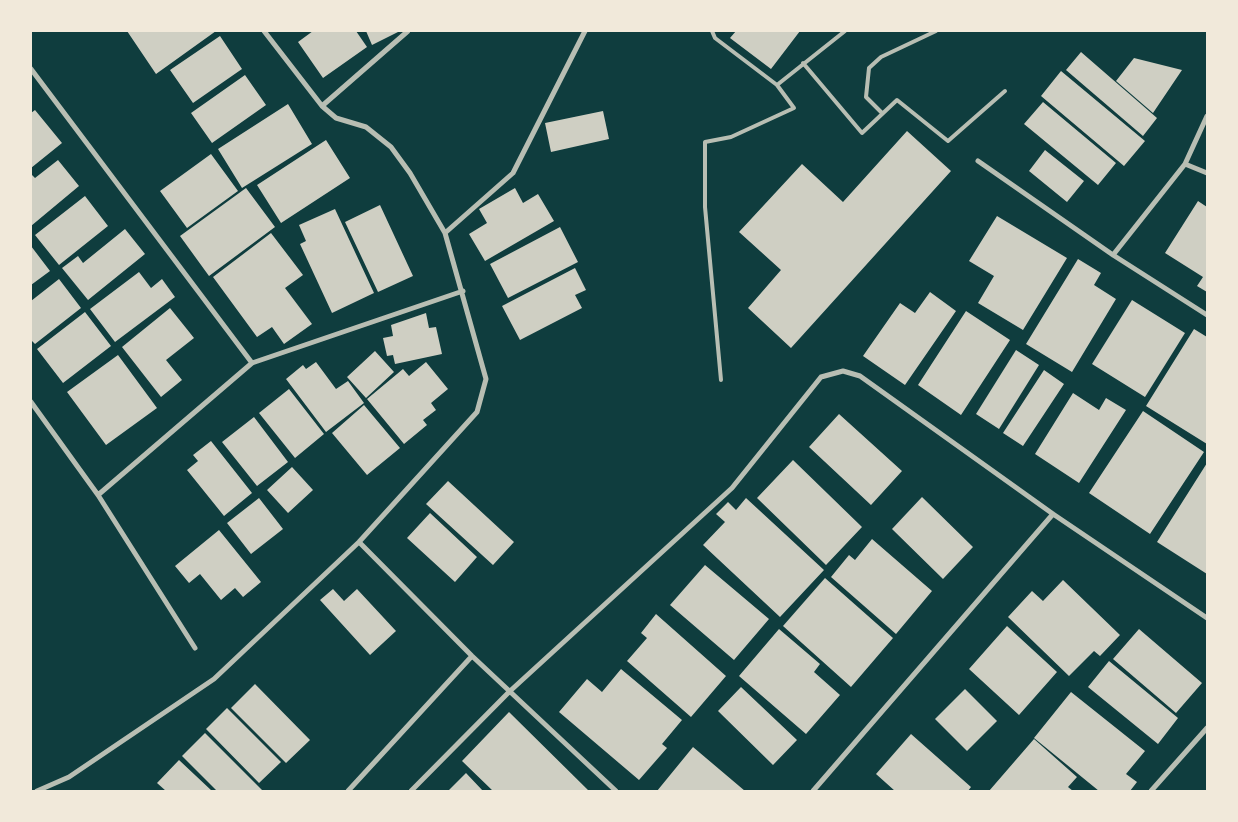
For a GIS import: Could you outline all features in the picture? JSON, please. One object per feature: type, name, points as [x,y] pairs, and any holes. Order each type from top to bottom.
[{"type":"street","points":[[37,791],[70,777],[214,679],[359,542],[477,412],[486,379],[445,233],[410,173],[390,147],[366,127],[336,118],[322,106],[264,31]]},
{"type":"street","points":[[322,106],[408,31]]},
{"type":"street","points":[[445,233],[513,173],[585,31]]},
{"type":"street","points":[[31,69],[252,363]]},
{"type":"street","points":[[1113,255],[1185,164],[1207,116]]},
{"type":"street","points":[[978,162],[1113,255],[1207,315]]},
{"type":"street","points":[[1185,164],[1207,173]]},
{"type":"street","points":[[98,494],[252,363],[462,291]]},
{"type":"street","points":[[411,791],[509,692],[732,488],[821,377],[842,371],[860,376],[1053,514],[1207,618]]},
{"type":"street","points":[[31,402],[98,494],[195,648]]},
{"type":"street","points":[[813,791],[1053,514]]},
{"type":"street","points":[[359,542],[509,692],[616,791]]},
{"type":"street","points":[[348,791],[472,656]]},
{"type":"street","points":[[1151,791],[1207,728]]},
{"type":"lane","points":[[712,31],[715,38],[777,85],[794,108],[731,137],[705,142],[705,207],[721,380]]},
{"type":"lane","points":[[777,85],[845,31]]},
{"type":"lane","points":[[882,114],[866,97],[869,68],[881,57],[936,31]]},
{"type":"lane","points":[[803,63],[862,133],[897,100],[948,140],[1005,91]]},
{"type":"building","points":[[127,31],[216,31],[156,74]]},
{"type":"building","points":[[313,31],[356,31],[367,47],[323,78],[298,42]]},
{"type":"building","points":[[366,31],[400,31],[372,45]]},
{"type":"building","points":[[736,31],[800,31],[771,69],[730,38]]},
{"type":"building","points":[[220,36],[242,69],[193,103],[170,70]]},
{"type":"building","points":[[1081,52],[1157,118],[1143,136],[1066,70]]},
{"type":"building","points":[[1134,58],[1182,70],[1153,113],[1116,81]]},
{"type":"building","points":[[1061,71],[1145,141],[1124,166],[1041,96]]},
{"type":"building","points":[[245,75],[266,105],[212,143],[191,113]]},
{"type":"building","points":[[1043,102],[1116,163],[1098,185],[1024,124]]},
{"type":"building","points":[[288,104],[312,144],[242,188],[218,149]]},
{"type":"building","points":[[35,110],[62,143],[31,168],[31,113]]},
{"type":"building","points":[[603,111],[609,139],[551,152],[545,123]]},
{"type":"building","points":[[907,131],[951,171],[791,348],[748,308],[781,270],[739,232],[802,164],[843,202]]},
{"type":"building","points":[[326,140],[350,178],[281,223],[257,185]]},
{"type":"building","points":[[1045,150],[1084,181],[1067,202],[1029,171]]},
{"type":"building","points":[[211,154],[238,191],[187,228],[160,191]]},
{"type":"building","points":[[58,160],[79,186],[31,226],[31,174],[35,178]]},
{"type":"building","points":[[246,188],[275,227],[209,276],[180,236]]},
{"type":"building","points":[[515,188],[523,203],[538,194],[554,221],[485,261],[469,234],[487,223],[479,209]]},
{"type":"building","points":[[85,196],[108,226],[59,265],[35,235]]},
{"type":"building","points":[[1198,201],[1207,207],[1207,292],[1197,286],[1203,277],[1165,253]]},
{"type":"building","points":[[380,205],[413,276],[378,292],[345,222]]},
{"type":"building","points":[[335,209],[374,293],[332,313],[300,244],[306,241],[299,225]]},
{"type":"building","points":[[997,216],[1067,258],[1023,330],[978,303],[994,276],[969,261]]},
{"type":"building","points":[[560,227],[578,262],[508,298],[490,264]]},
{"type":"building","points":[[125,229],[145,254],[88,300],[62,268],[78,256],[83,263]]},
{"type":"building","points":[[271,233],[303,275],[285,288],[312,324],[284,344],[272,327],[257,337],[213,277]]},
{"type":"building","points":[[31,246],[50,271],[31,285]]},
{"type":"building","points":[[1078,259],[1101,273],[1094,285],[1116,299],[1072,372],[1026,344]]},
{"type":"building","points":[[575,268],[586,290],[575,295],[582,308],[520,340],[502,306]]},
{"type":"building","points":[[139,272],[151,288],[162,279],[175,297],[115,342],[90,309]]},
{"type":"building","points":[[59,279],[81,308],[35,344],[31,340],[31,301]]},
{"type":"building","points":[[930,292],[956,311],[905,385],[863,356],[900,303],[915,313]]},
{"type":"building","points":[[1132,300],[1185,333],[1145,397],[1092,364]]},
{"type":"building","points":[[170,308],[194,338],[166,360],[182,380],[161,397],[122,347]]},
{"type":"building","points":[[966,311],[1010,340],[961,415],[918,385]]},
{"type":"building","points":[[85,312],[111,346],[63,383],[37,349]]},
{"type":"building","points":[[426,313],[429,328],[436,327],[442,354],[395,364],[393,355],[387,356],[383,338],[393,336],[391,325]]},
{"type":"building","points":[[1194,329],[1207,337],[1207,444],[1146,406]]},
{"type":"building","points":[[1016,350],[1039,365],[999,429],[976,414]]},
{"type":"building","points":[[375,351],[394,372],[366,398],[347,377]]},
{"type":"building","points":[[118,355],[157,408],[106,445],[67,392]]},
{"type":"building","points":[[316,362],[336,389],[348,381],[364,403],[326,432],[286,379],[303,365],[306,369]]},
{"type":"building","points":[[426,362],[448,389],[431,403],[436,410],[423,420],[427,425],[404,444],[367,399],[403,369],[409,376]]},
{"type":"building","points":[[1044,370],[1064,384],[1023,446],[1003,433]]},
{"type":"building","points":[[289,389],[324,434],[295,458],[259,413]]},
{"type":"building","points":[[1073,393],[1099,410],[1106,398],[1126,410],[1079,483],[1035,454]]},
{"type":"building","points":[[364,405],[400,448],[367,475],[332,433]]},
{"type":"building","points":[[1143,411],[1204,452],[1150,534],[1089,493]]},
{"type":"building","points":[[839,414],[902,471],[871,505],[809,447]]},
{"type":"building","points":[[254,417],[288,462],[257,486],[222,442]]},
{"type":"building","points":[[211,441],[252,493],[224,516],[187,470],[198,461],[193,455]]},
{"type":"building","points":[[793,460],[862,527],[826,565],[757,498]]},
{"type":"building","points":[[1207,463],[1207,574],[1157,542]]},
{"type":"building","points":[[292,467],[313,490],[288,513],[267,490]]},
{"type":"building","points":[[448,481],[514,542],[493,565],[426,504]]},
{"type":"building","points":[[922,497],[973,547],[943,579],[892,529]]},
{"type":"building","points":[[259,498],[283,529],[251,554],[227,523]]},
{"type":"building","points":[[746,498],[824,570],[780,617],[703,545],[725,522],[716,514],[728,502],[736,510]]},
{"type":"building","points":[[430,513],[477,557],[455,582],[407,538]]},
{"type":"building","points":[[219,530],[261,582],[243,597],[235,588],[221,600],[200,574],[189,583],[175,566]]},
{"type":"building","points":[[872,539],[932,591],[896,634],[831,577],[849,555],[855,560]]},
{"type":"building","points":[[705,565],[769,619],[734,660],[670,605]]},
{"type":"building","points":[[825,578],[893,638],[851,687],[783,626]]},
{"type":"building","points":[[1063,580],[1120,635],[1100,656],[1094,651],[1069,676],[1008,617],[1032,591],[1043,601]]},
{"type":"building","points":[[333,589],[344,601],[357,589],[396,631],[370,655],[320,600]]},
{"type":"building","points":[[656,614],[726,676],[691,717],[627,661],[647,638],[641,633]]},
{"type":"building","points":[[1007,626],[1057,672],[1019,715],[969,669]]},
{"type":"building","points":[[779,629],[820,664],[814,672],[840,695],[806,734],[739,676]]},
{"type":"building","points":[[1139,629],[1202,683],[1176,713],[1113,659]]},
{"type":"building","points":[[1109,661],[1178,718],[1158,744],[1088,687]]},
{"type":"building","points":[[621,669],[682,720],[662,744],[667,748],[639,780],[559,712],[587,679],[602,692]]},
{"type":"building","points":[[255,684],[310,740],[286,763],[231,708]]},
{"type":"building","points":[[741,687],[797,740],[773,765],[718,711]]},
{"type":"building","points":[[965,689],[997,721],[967,751],[935,719]]},
{"type":"building","points":[[1071,692],[1145,751],[1126,774],[1137,782],[1130,791],[1099,791],[1034,738]]},
{"type":"building","points":[[227,708],[281,762],[259,783],[206,729]]},
{"type":"building","points":[[509,712],[589,791],[493,791],[462,761]]},
{"type":"building","points":[[205,733],[263,791],[217,791],[182,756]]},
{"type":"building","points":[[911,734],[971,787],[968,791],[895,791],[876,774]]},
{"type":"building","points":[[1034,739],[1077,777],[1068,787],[1073,791],[989,791]]},
{"type":"building","points":[[693,747],[745,791],[657,791]]},
{"type":"building","points":[[179,760],[212,791],[166,791],[157,783]]},
{"type":"building","points":[[466,773],[483,791],[448,791]]}]
